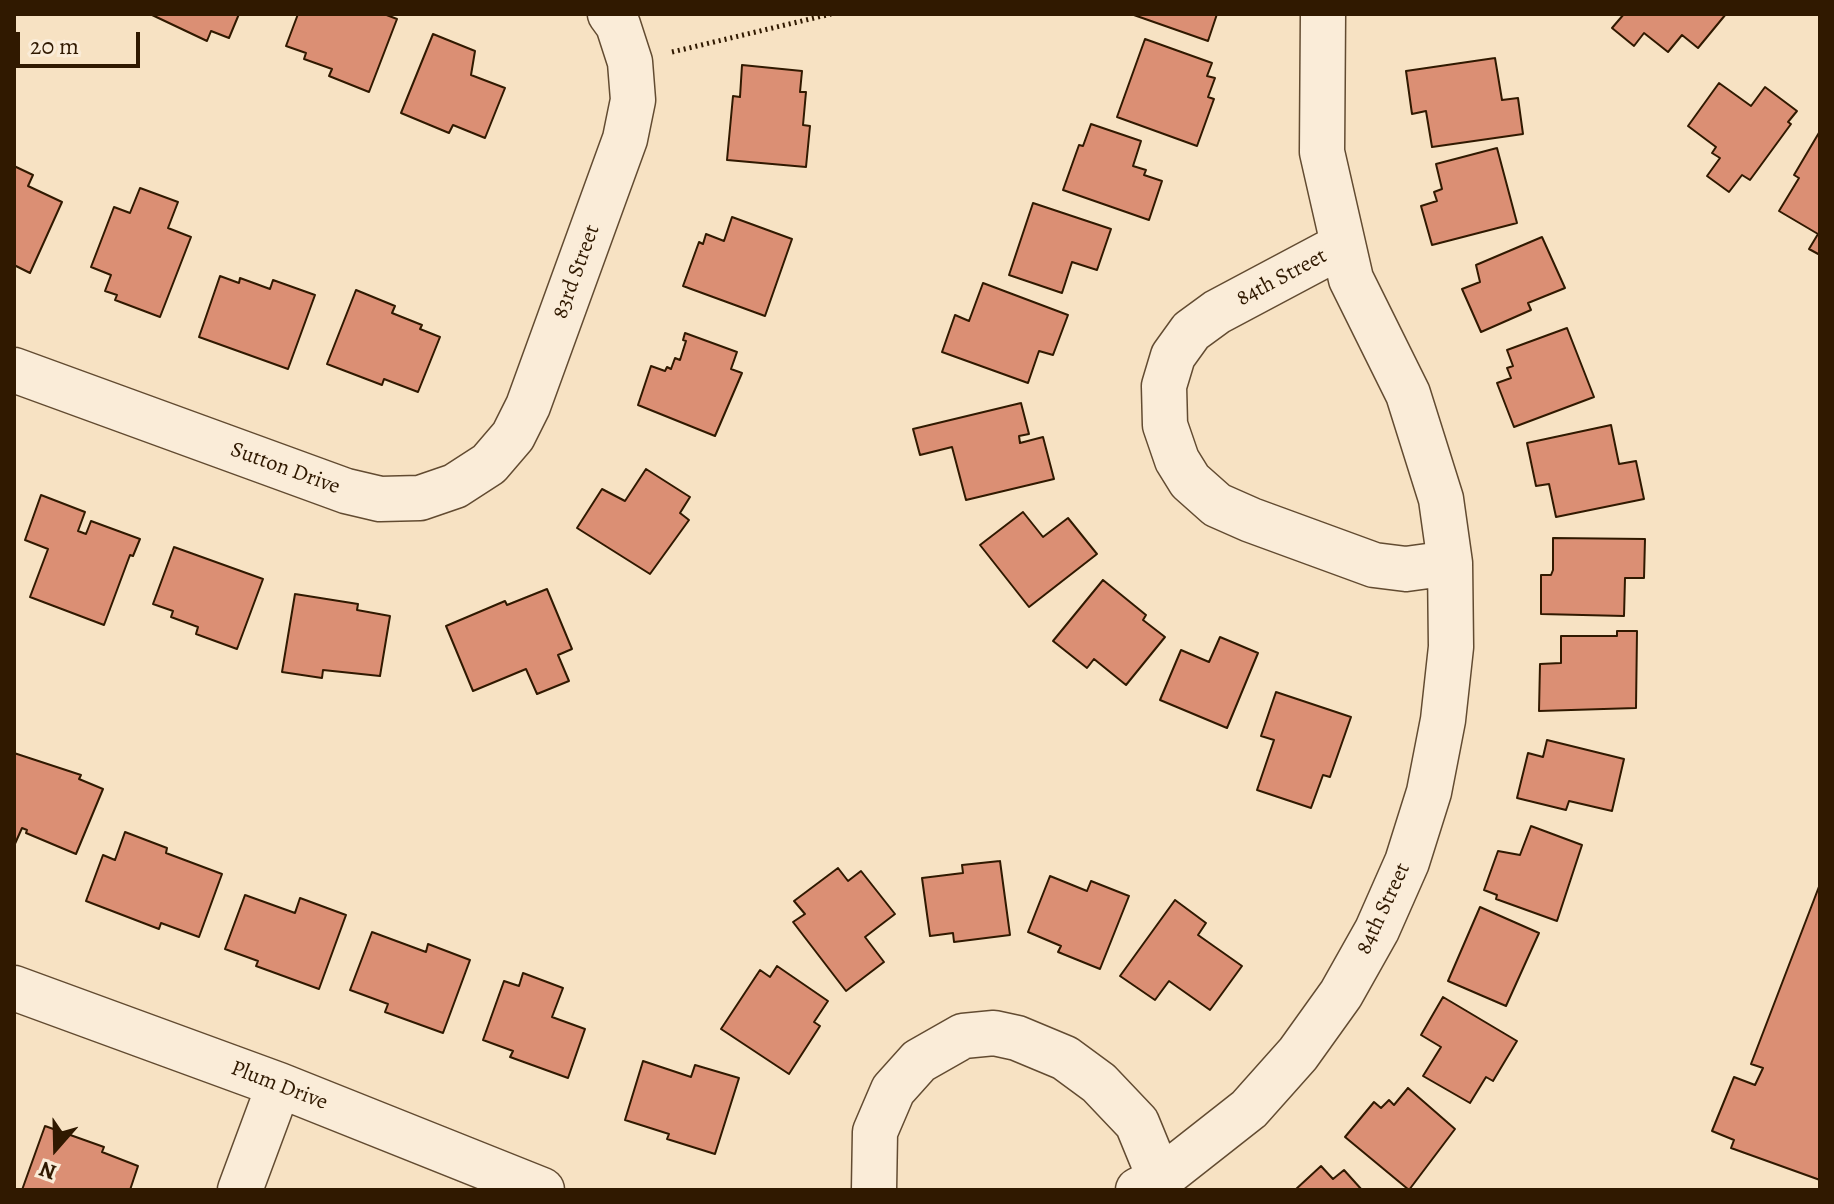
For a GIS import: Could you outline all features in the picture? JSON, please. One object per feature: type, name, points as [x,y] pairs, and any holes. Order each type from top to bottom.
[{"type":"street","name":"83rd Street","points":[[528,406],[625,139],[633,100],[630,62],[618,25],[610,14]]},
{"type":"street","name":"84th Street","points":[[874,1190],[875,1132],[893,1090],[919,1061],[963,1036],[994,1033],[1017,1038],[1065,1058],[1099,1083],[1137,1123],[1149,1184],[1249,1109],[1298,1054],[1341,994],[1377,930],[1407,862],[1429,792],[1441,734],[1451,647],[1450,563],[1441,499],[1408,394],[1351,279],[1343,245],[1322,152],[1323,14]]},
{"type":"street","name":"84th Street","points":[[1343,245],[1217,312],[1191,331],[1173,356],[1164,386],[1165,425],[1177,460],[1190,481],[1217,505],[1374,565],[1406,569],[1450,563]]},
{"type":"street","name":"Sutton Drive","points":[[14,370],[346,491],[380,499],[420,498],[455,486],[489,464],[513,436],[528,406]]},
{"type":"street","name":"Plum Drive","points":[[14,988],[279,1085],[542,1190]]},
{"type":"street","points":[[240,1190],[279,1085]]},
{"type":"path","points":[[630,62],[831,14]]},
{"type":"building","points":[[150,14],[239,14],[229,38],[211,31],[207,41]]},
{"type":"building","points":[[298,14],[384,14],[397,19],[369,92],[329,76],[332,69],[304,59],[306,53],[286,46]]},
{"type":"building","points":[[1131,14],[1217,14],[1208,41]]},
{"type":"building","points":[[1624,14],[1726,14],[1698,48],[1682,35],[1668,52],[1644,33],[1634,46],[1612,28]]},
{"type":"building","points":[[433,34],[475,51],[471,75],[505,88],[485,138],[453,125],[449,133],[401,113]]},
{"type":"building","points":[[1145,39],[1212,63],[1207,76],[1215,78],[1208,97],[1214,99],[1197,146],[1117,117]]},
{"type":"building","points":[[1495,58],[1502,100],[1518,98],[1523,134],[1432,147],[1426,111],[1412,114],[1406,71]]},
{"type":"building","points":[[742,65],[802,71],[800,92],[806,92],[803,125],[810,126],[806,167],[727,160],[733,96],[740,97]]},
{"type":"building","points":[[1719,83],[1751,106],[1765,87],[1797,111],[1750,180],[1742,175],[1729,192],[1707,176],[1720,158],[1712,153],[1716,147],[1688,126]]},
{"type":"building","points":[[1091,124],[1141,141],[1133,166],[1146,170],[1144,175],[1162,181],[1149,220],[1063,190],[1079,145],[1083,146]]},
{"type":"building","points":[[1820,131],[1820,255],[1809,249],[1818,234],[1779,211],[1799,178],[1794,175]]},
{"type":"building","points":[[1497,148],[1517,223],[1432,245],[1421,206],[1437,201],[1434,192],[1442,189],[1436,164]]},
{"type":"building","points":[[14,166],[33,175],[28,186],[62,202],[30,273],[14,265]]},
{"type":"building","points":[[140,188],[178,202],[168,228],[191,237],[160,317],[115,300],[117,295],[105,291],[111,275],[91,267],[114,207],[130,213]]},
{"type":"building","points":[[1033,203],[1111,229],[1097,270],[1072,262],[1062,293],[1009,275]]},
{"type":"building","points":[[732,217],[792,239],[765,316],[683,286],[699,242],[703,244],[706,234],[724,241]]},
{"type":"building","points":[[1542,237],[1565,288],[1528,303],[1531,310],[1481,332],[1462,289],[1480,282],[1476,265]]},
{"type":"building","points":[[220,276],[239,283],[240,278],[270,289],[273,280],[315,295],[288,369],[199,337]]},
{"type":"building","points":[[983,283],[1068,315],[1053,355],[1039,351],[1028,383],[942,352],[955,315],[969,321]]},
{"type":"building","points":[[356,290],[395,306],[392,313],[422,325],[420,329],[440,337],[418,392],[384,379],[382,385],[327,364]]},
{"type":"building","points":[[1567,328],[1594,397],[1514,427],[1497,383],[1511,378],[1507,368],[1513,366],[1507,350]]},
{"type":"building","points":[[685,333],[737,352],[731,369],[742,373],[715,436],[638,405],[651,366],[665,371],[667,367],[671,369],[675,358],[680,360],[686,341],[683,340]]},
{"type":"building","points":[[1021,403],[1029,434],[1019,436],[1020,443],[1043,437],[1054,479],[966,500],[952,447],[920,455],[913,429]]},
{"type":"building","points":[[1611,425],[1619,464],[1636,461],[1644,499],[1556,517],[1549,484],[1536,486],[1527,443]]},
{"type":"building","points":[[646,469],[690,497],[680,513],[689,520],[650,574],[577,528],[602,489],[625,501]]},
{"type":"building","points":[[41,495],[85,512],[78,531],[86,534],[91,521],[140,539],[133,556],[130,555],[104,625],[30,597],[48,549],[25,540]]},
{"type":"building","points":[[1023,512],[1043,537],[1068,518],[1097,554],[1029,607],[980,545]]},
{"type":"building","points":[[1553,538],[1645,539],[1644,578],[1625,578],[1624,616],[1541,614],[1541,575],[1551,575],[1553,570]]},
{"type":"building","points":[[174,547],[263,579],[237,649],[196,634],[198,627],[171,617],[173,611],[153,604]]},
{"type":"building","points":[[1103,580],[1146,615],[1143,620],[1165,637],[1126,685],[1094,659],[1087,668],[1053,641]]},
{"type":"building","points":[[547,589],[572,649],[558,655],[569,681],[537,694],[526,669],[473,691],[446,626],[505,601],[507,605]]},
{"type":"building","points":[[295,594],[358,604],[357,610],[390,616],[380,676],[323,670],[322,678],[282,672]]},
{"type":"building","points":[[1617,631],[1637,631],[1636,708],[1539,711],[1540,664],[1561,663],[1561,636],[1617,636]]},
{"type":"building","points":[[1220,637],[1258,653],[1227,728],[1160,700],[1181,650],[1209,662]]},
{"type":"building","points":[[1276,692],[1351,717],[1330,777],[1323,775],[1311,808],[1257,790],[1274,740],[1261,736]]},
{"type":"building","points":[[1547,740],[1624,759],[1612,811],[1569,801],[1566,810],[1517,798],[1528,753],[1543,757]]},
{"type":"building","points":[[14,753],[81,775],[79,779],[103,789],[76,854],[26,833],[27,830],[22,828],[14,846]]},
{"type":"building","points":[[1531,826],[1582,845],[1557,921],[1496,899],[1497,895],[1484,890],[1498,851],[1520,855]]},
{"type":"building","points":[[125,832],[167,848],[166,853],[222,874],[199,937],[161,923],[159,929],[86,901],[103,855],[115,860]]},
{"type":"building","points":[[1000,861],[1010,935],[954,942],[953,933],[930,936],[922,878],[963,873],[962,865]]},
{"type":"building","points":[[838,868],[848,881],[861,871],[895,914],[865,937],[884,962],[846,991],[793,922],[805,914],[794,901]]},
{"type":"building","points":[[1050,876],[1087,891],[1091,881],[1129,896],[1100,969],[1058,952],[1061,946],[1028,932]]},
{"type":"building","points":[[1820,884],[1820,1180],[1731,1148],[1734,1140],[1712,1131],[1734,1077],[1755,1085],[1763,1068],[1751,1064]]},
{"type":"building","points":[[245,895],[295,913],[300,898],[346,915],[319,989],[256,966],[258,961],[225,949]]},
{"type":"building","points":[[1175,900],[1206,923],[1198,935],[1242,966],[1210,1010],[1169,981],[1155,1000],[1120,976]]},
{"type":"building","points":[[1480,907],[1539,933],[1506,1006],[1448,981]]},
{"type":"building","points":[[372,932],[426,952],[428,944],[470,960],[443,1033],[385,1012],[388,1004],[350,990]]},
{"type":"building","points":[[777,966],[828,1001],[814,1022],[820,1026],[789,1074],[721,1029],[760,970],[770,977]]},
{"type":"building","points":[[523,973],[563,988],[552,1017],[585,1029],[568,1078],[510,1057],[513,1051],[483,1040],[504,981],[519,986]]},
{"type":"building","points":[[1443,997],[1517,1041],[1493,1081],[1486,1077],[1470,1103],[1423,1076],[1441,1047],[1421,1035]]},
{"type":"building","points":[[643,1061],[691,1077],[695,1065],[739,1078],[715,1154],[667,1139],[669,1134],[625,1120]]},
{"type":"building","points":[[1408,1088],[1455,1129],[1409,1190],[1345,1137],[1374,1102],[1381,1108],[1389,1100],[1394,1105]]},
{"type":"building","points":[[45,1126],[104,1147],[102,1152],[138,1166],[130,1190],[22,1190]]},
{"type":"building","points":[[1321,1166],[1333,1179],[1344,1170],[1362,1190],[1295,1190]]}]
